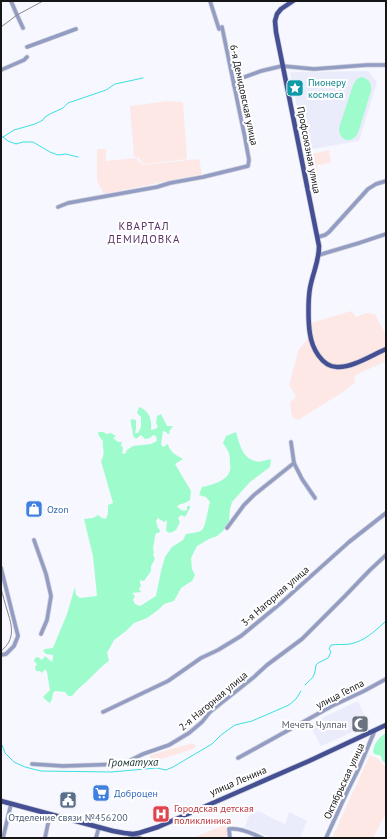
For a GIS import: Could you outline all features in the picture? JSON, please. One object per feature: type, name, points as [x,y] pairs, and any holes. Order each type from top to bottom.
[{"type":"main road","name":"Профсоюзная улица","points":[[293,1],[281,9],[277,14],[275,21],[282,66],[318,237],[319,255],[310,289],[310,335],[314,346],[324,363],[330,366],[342,367],[386,349]]},
{"type":"main road","name":"улица Ленина","points":[[1,801],[99,827],[133,834],[158,827],[309,761],[386,725]]},
{"type":"street","points":[[11,1],[23,28]]},
{"type":"street","name":"6-я Демидовская улица","points":[[58,207],[68,203],[157,187],[248,166],[249,160],[234,85],[220,28],[210,1]]},
{"type":"street","points":[[27,47],[76,29]]},
{"type":"street","points":[[1,70],[24,60],[27,57]]},
{"type":"street","points":[[234,85],[239,79],[260,71],[282,66],[314,69],[386,65]]},
{"type":"street","points":[[318,237],[329,232],[368,189],[376,184],[386,181]]},
{"type":"street","points":[[319,255],[386,234]]},
{"type":"street","points":[[291,442],[294,463],[302,479],[315,498]]},
{"type":"street","points":[[227,528],[244,505],[254,495],[294,463]]},
{"type":"street","name":"3-я Нагорная улица","points":[[103,712],[168,682],[201,658],[241,636],[282,603],[349,542],[386,513]]},
{"type":"street","points":[[34,540],[52,596],[47,620],[41,634]]},
{"type":"street","name":"2-я Нагорная улица","points":[[32,764],[63,766],[123,764],[144,754],[169,745],[190,733],[210,712],[267,665],[302,639],[386,555]]},
{"type":"street","points":[[1,568],[18,636],[14,646],[6,654],[1,656]]},
{"type":"street","name":"улица Геппа","points":[[238,758],[332,706],[386,679]]},
{"type":"street","name":"Октябрьская улица","points":[[326,838],[375,730]]},
{"type":"street","points":[[3,838],[11,804]]},
{"type":"street","points":[[45,838],[50,814]]},
{"type":"street","points":[[96,838],[99,827]]},
{"type":"street","points":[[230,838],[229,829],[233,828],[262,838]]},
{"type":"street","points":[[124,833],[140,838]]},
{"type":"shaded area","points":[[368,71],[377,82],[359,141],[306,150],[290,72]]},
{"type":"shaded area","points":[[169,101],[183,102],[187,159],[144,164],[138,157],[134,157],[130,106]]},
{"type":"shaded area","points":[[97,149],[106,149],[106,161],[137,158],[138,162],[142,162],[142,165],[199,159],[202,174],[104,194],[97,181]]},
{"type":"shaded area","points":[[329,150],[331,163],[317,165],[318,178],[310,179],[304,156]]},
{"type":"shaded area","points":[[351,311],[356,317],[366,313],[375,314],[386,336],[386,361],[354,376],[355,382],[343,392],[298,420],[292,417],[290,403],[296,396],[289,385],[299,349],[307,340],[311,323]]},
{"type":"shaded area","points":[[358,701],[369,725],[321,746],[309,724]]},
{"type":"shaded area","points":[[193,743],[196,747],[190,750],[152,762],[150,755]]},
{"type":"shaded area","points":[[370,755],[378,759],[386,767],[386,813],[373,838],[332,838]]},
{"type":"shaded area","points":[[258,811],[285,824],[289,812],[307,821],[300,838],[272,838],[245,827],[249,816]]},
{"type":"shaded area","points":[[225,825],[229,838],[195,837]]},
{"type":"green space","points":[[361,77],[369,82],[371,91],[358,133],[352,139],[346,140],[341,136],[339,128],[353,85],[357,79]]},
{"type":"green space","points":[[139,407],[146,411],[150,416],[151,430],[158,427],[156,423],[157,416],[161,414],[167,426],[173,426],[169,432],[170,434],[163,431],[161,445],[164,447],[167,444],[172,452],[183,459],[175,464],[191,491],[190,500],[177,506],[184,511],[187,510],[187,506],[190,506],[190,508],[185,517],[181,515],[178,518],[180,522],[176,530],[170,533],[166,531],[167,520],[164,522],[158,518],[156,521],[160,530],[159,533],[156,533],[153,547],[153,555],[155,559],[151,566],[151,571],[144,581],[140,580],[141,586],[139,589],[141,592],[132,593],[135,596],[133,600],[135,604],[140,606],[156,596],[165,557],[172,547],[183,540],[186,534],[199,532],[202,530],[206,521],[210,502],[206,497],[199,495],[202,487],[219,482],[229,474],[229,455],[223,443],[226,436],[236,432],[238,440],[247,457],[257,462],[271,459],[270,467],[250,482],[232,502],[229,521],[223,531],[217,536],[197,546],[191,558],[192,569],[195,575],[192,581],[181,588],[174,601],[164,604],[147,618],[134,623],[114,640],[107,653],[109,661],[72,696],[68,696],[65,692],[55,691],[50,703],[43,697],[50,690],[47,672],[45,669],[42,673],[40,671],[36,671],[35,667],[37,664],[34,661],[35,658],[38,657],[42,660],[45,656],[52,662],[53,655],[46,654],[43,651],[45,649],[53,648],[67,614],[75,587],[76,595],[80,598],[97,596],[93,556],[84,519],[93,518],[98,515],[106,519],[108,505],[113,503],[101,461],[104,454],[103,441],[98,432],[107,434],[111,433],[116,436],[113,438],[118,442],[122,442],[122,453],[125,454],[127,450],[133,446],[151,444],[157,441],[156,436],[153,435],[150,438],[145,439],[141,435],[136,439],[133,436],[131,419],[136,420],[135,433],[138,433],[141,427],[141,417],[137,413]]},
{"type":"green space","points":[[386,733],[386,764],[382,760],[381,756],[374,754],[373,751],[377,741]]},
{"type":"waterway","points":[[1,137],[14,130],[43,120],[45,117],[63,108],[68,103],[106,90],[115,84],[143,78]]},
{"type":"waterway","points":[[3,137],[16,144],[33,142],[58,155],[66,154],[78,157]]},
{"type":"waterway","name":"Громатуха","points":[[305,685],[313,677],[316,665],[328,658],[331,652],[329,649],[331,645],[350,644],[360,641],[370,635],[386,621]]},
{"type":"waterway","name":"Громатуха","points":[[1,744],[5,753],[14,762],[25,767],[41,771],[111,772],[157,768],[166,770],[212,744],[221,735],[235,725],[252,721],[289,705],[296,699],[301,691]]},
{"type":"tram line","points":[[1,27],[17,15],[43,1]]},
{"type":"tram line","points":[[1,588],[12,632],[9,642],[1,651]]},
{"type":"place","name":"Пионеру космоса","points":[[295,88]]},
{"type":"place","name":"Ozon","points":[[34,509]]},
{"type":"place","name":"Мечеть Чулпан","points":[[360,724]]},
{"type":"place","name":"Доброцен","points":[[101,793]]},
{"type":"place","name":"Отделение связи №456200","points":[[68,800]]},
{"type":"place","name":"Городская детская поликлиника","points":[[161,814]]},
{"type":"district","name":"КВАРТАЛ ДЕМИДОВКА","points":[[144,232]]}]
